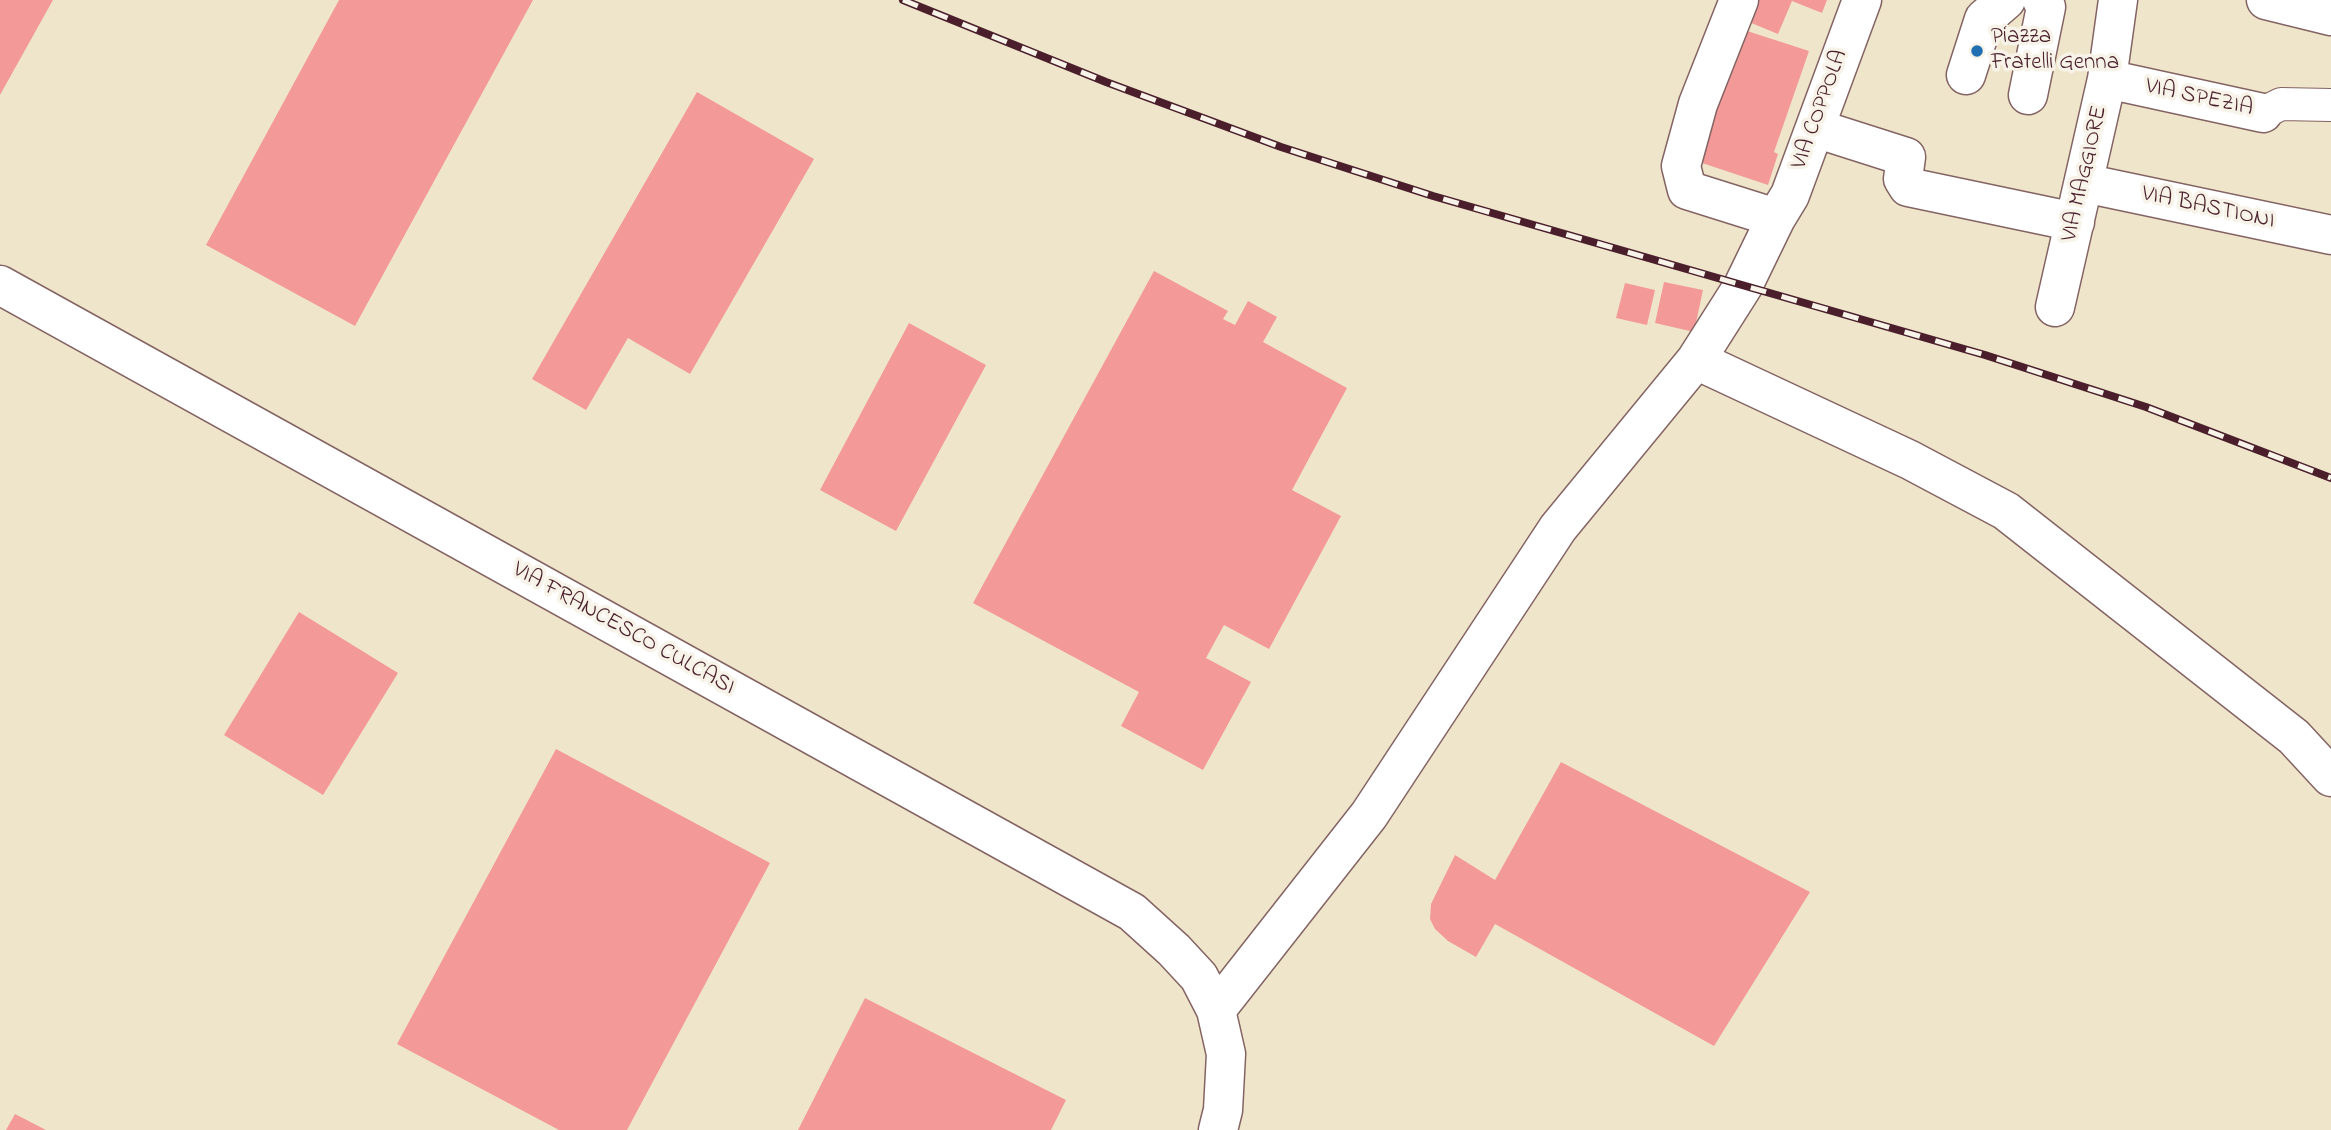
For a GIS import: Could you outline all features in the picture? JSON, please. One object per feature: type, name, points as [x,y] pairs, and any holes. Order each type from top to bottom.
[{"type":"street","points":[[1739,0],[1698,104],[1681,166],[1687,190],[1776,218]]},
{"type":"street","name":"VIA COPPOLA","points":[[1216,1010],[1369,815],[1558,528],[1696,360],[1743,286],[1790,195],[1861,0]]},
{"type":"street","points":[[1966,75],[1984,19],[2006,0]]},
{"type":"street","name":"VIA MAGGIORE","points":[[2055,307],[2107,79],[2118,0]]},
{"type":"street","points":[[2266,0],[2331,16]]},
{"type":"street","points":[[2028,95],[2044,4]]},
{"type":"street","name":"VIA SPEZIA","points":[[2107,79],[2263,113],[2281,104],[2331,105]]},
{"type":"street","points":[[1815,128],[1906,157],[1903,179],[1908,187],[2075,222]]},
{"type":"street","name":"VIA BASTIONI","points":[[2084,183],[2331,235]]},
{"type":"street","name":"VIA FRANCESCO CULCASI","points":[[0,285],[1132,912],[1199,977],[1216,1010],[1226,1054],[1223,1110],[1218,1130]]},
{"type":"street","points":[[1696,360],[1910,460],[2006,511],[2294,737],[2331,778]]},
{"type":"building","points":[[0,0],[53,0],[0,95]]},
{"type":"building","points":[[339,0],[533,0],[355,326],[206,245]]},
{"type":"building","points":[[1752,0],[1827,0],[1822,13],[1792,1],[1778,34],[1744,20]]},
{"type":"building","points":[[1741,29],[1809,51],[1774,152],[1778,154],[1768,185],[1693,160]]},
{"type":"building","points":[[697,92],[814,159],[690,374],[628,338],[586,410],[532,379]]},
{"type":"building","points":[[1154,271],[1228,311],[1223,319],[1235,325],[1248,301],[1277,317],[1263,342],[1347,388],[1292,490],[1341,516],[1269,649],[1224,625],[1206,658],[1251,682],[1203,770],[1121,726],[1139,692],[973,603]]},
{"type":"building","points":[[1664,282],[1703,290],[1694,332],[1655,323]]},
{"type":"building","points":[[1625,283],[1655,290],[1647,325],[1616,318]]},
{"type":"building","points":[[909,323],[986,365],[896,531],[820,490]]},
{"type":"building","points":[[299,612],[398,673],[323,795],[224,735]]},
{"type":"building","points":[[556,749],[770,863],[627,1130],[559,1130],[397,1044]]},
{"type":"building","points":[[1561,762],[1810,892],[1714,1046],[1495,924],[1476,957],[1448,941],[1435,929],[1430,919],[1431,904],[1455,855],[1495,880]]},
{"type":"building","points":[[865,998],[1066,1100],[1051,1130],[798,1130]]},
{"type":"building","points":[[15,1114],[46,1130],[6,1130]]},
{"type":"railway","points":[[903,0],[1106,82],[1281,147],[1433,196],[1985,355],[2146,407],[2331,478]]},
{"type":"place","name":"Piazza Fratelli Genna","points":[[1977,51]]}]
